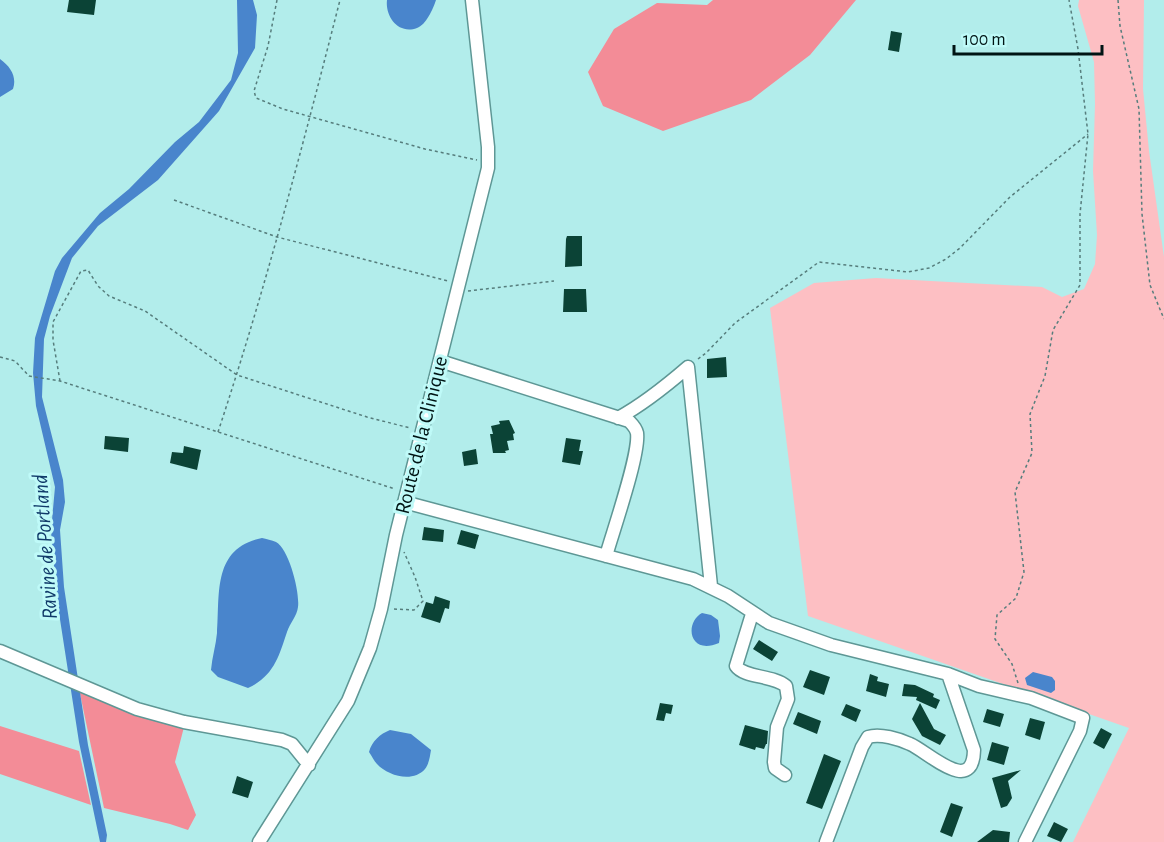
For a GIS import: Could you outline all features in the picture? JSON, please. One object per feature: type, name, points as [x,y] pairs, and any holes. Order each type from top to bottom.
[{"type":"street","name":"Route de la Clinique","points":[[259,842],[348,701],[370,648],[381,609],[396,535],[457,288],[486,182],[489,162],[472,0]]},
{"type":"street","points":[[440,361],[629,421],[634,426],[637,432],[633,462],[606,556]]},
{"type":"street","points":[[618,418],[654,396],[688,367]]},
{"type":"street","points":[[688,367],[711,586]]},
{"type":"street","points":[[406,497],[693,579],[711,586],[769,623],[831,645],[948,674],[979,686],[1021,696],[1083,717],[1080,731],[1025,842]]},
{"type":"street","points":[[752,614],[736,666],[741,671],[764,676],[786,686],[788,699],[777,727],[774,762],[775,768],[785,775]]},
{"type":"street","points":[[0,651],[137,709],[184,722],[282,740],[292,744],[309,765]]},
{"type":"street","points":[[826,842],[861,747],[871,736],[878,735],[912,744],[952,770],[968,769],[974,750],[948,674]]},
{"type":"path","points":[[277,0],[268,46],[254,94],[256,98],[274,106],[425,149],[489,162]]},
{"type":"path","points":[[218,432],[277,237],[340,0]]},
{"type":"path","points":[[1021,696],[1012,664],[995,639],[997,615],[1016,598],[1024,572],[1015,492],[1032,453],[1030,414],[1045,376],[1053,330],[1080,285],[1080,214],[1088,134],[1078,50],[1069,0]]},
{"type":"path","points":[[1118,0],[1120,26],[1139,109],[1142,214],[1150,285],[1164,319]]},
{"type":"path","points":[[688,367],[706,353],[735,323],[819,262],[908,272],[929,268],[946,260],[1010,196],[1088,134]]},
{"type":"path","points":[[174,200],[277,237],[457,288],[554,282]]},
{"type":"path","points":[[60,381],[53,340],[53,322],[81,271],[88,270],[98,286],[109,296],[145,311],[237,375],[422,433]]},
{"type":"path","points":[[0,357],[15,361],[28,376],[60,381],[218,432],[406,497]]},
{"type":"path","points":[[381,609],[414,610],[423,601],[396,535]]},
{"type":"shaded area","points":[[713,0],[856,0],[810,55],[751,100],[663,131],[603,106],[588,72],[614,29],[657,3],[707,5]]},
{"type":"shaded area","points":[[1079,0],[1144,0],[1143,89],[1164,257],[1164,842],[1073,842],[1129,728],[808,616],[770,308],[814,283],[876,278],[1042,287],[1062,297],[1084,289],[1095,264],[1097,235],[1093,171],[1095,104],[1094,62],[1078,6]]},
{"type":"shaded area","points":[[79,689],[184,727],[175,762],[196,815],[188,830],[104,808]]},
{"type":"shaded area","points":[[0,726],[79,751],[91,805],[0,774]]},
{"type":"water","points":[[237,0],[253,0],[257,15],[255,48],[219,111],[158,180],[98,226],[72,258],[50,316],[44,339],[42,397],[63,480],[65,502],[60,530],[64,587],[88,745],[107,835],[106,842],[100,842],[79,742],[57,600],[51,531],[55,487],[36,406],[33,373],[35,338],[55,271],[62,258],[100,213],[129,189],[175,142],[199,122],[231,80],[238,53]]},
{"type":"water","points":[[387,0],[436,0],[423,24],[417,28],[404,29],[394,23],[391,18]]},
{"type":"water","points":[[0,59],[10,69],[14,80],[13,89],[0,97]]},
{"type":"water","points":[[262,538],[276,542],[285,553],[295,582],[298,607],[270,671],[264,678],[248,688],[218,677],[211,670],[217,633],[219,588],[227,562],[234,552],[246,543]]},
{"type":"water","points":[[702,613],[718,620],[719,643],[709,646],[701,645],[692,637],[693,624]]},
{"type":"water","points":[[1033,672],[1052,677],[1055,681],[1055,690],[1051,693],[1027,685],[1025,678]]},
{"type":"water","points":[[390,730],[411,734],[431,750],[427,765],[420,773],[407,777],[394,775],[375,761],[369,752],[370,748],[377,738]]},
{"type":"building","points":[[69,0],[96,0],[94,15],[67,12]]},
{"type":"building","points":[[891,31],[902,33],[899,52],[888,50]]},
{"type":"building","points":[[567,236],[582,236],[582,266],[565,267]]},
{"type":"building","points":[[564,289],[586,289],[587,312],[563,312]]},
{"type":"building","points":[[726,357],[727,377],[707,378],[707,359]]},
{"type":"building","points":[[509,420],[515,433],[513,434],[514,440],[507,441],[509,450],[505,451],[506,453],[493,453],[491,426],[500,424],[499,421]]},
{"type":"building","points":[[105,436],[129,438],[128,452],[104,449]]},
{"type":"building","points":[[566,438],[581,440],[579,451],[583,451],[580,465],[562,462]]},
{"type":"building","points":[[184,446],[201,450],[197,470],[170,463],[172,452],[183,453]]},
{"type":"building","points":[[476,449],[478,464],[464,466],[462,452]]},
{"type":"building","points":[[424,527],[444,530],[443,542],[422,540]]},
{"type":"building","points":[[461,530],[479,535],[475,549],[457,544]]},
{"type":"building","points":[[435,596],[450,601],[449,609],[445,608],[440,623],[421,617],[426,602],[433,604]]},
{"type":"building","points":[[759,640],[778,652],[772,661],[753,649]]},
{"type":"building","points":[[810,670],[830,677],[824,695],[803,687]]},
{"type":"building","points":[[870,674],[878,677],[877,681],[889,684],[886,697],[866,691]]},
{"type":"building","points":[[904,684],[915,685],[934,694],[933,697],[940,700],[936,709],[916,700],[917,697],[902,696]]},
{"type":"building","points":[[660,703],[673,705],[671,714],[666,713],[664,721],[656,720]]},
{"type":"building","points":[[920,703],[934,729],[946,735],[940,745],[922,736],[912,719]]},
{"type":"building","points":[[846,704],[861,710],[856,722],[841,715]]},
{"type":"building","points":[[987,709],[1004,714],[1000,727],[983,722]]},
{"type":"building","points":[[798,712],[821,721],[817,734],[793,724]]},
{"type":"building","points":[[1030,718],[1045,722],[1040,740],[1025,735]]},
{"type":"building","points":[[745,725],[768,731],[767,744],[764,749],[756,747],[755,750],[739,745]]},
{"type":"building","points":[[1101,728],[1112,734],[1104,749],[1093,743]]},
{"type":"building","points":[[992,742],[1009,747],[1004,765],[987,760]]},
{"type":"building","points":[[824,754],[841,761],[822,809],[806,803]]},
{"type":"building","points":[[1021,770],[1008,781],[1012,798],[1007,806],[1001,808],[992,778]]},
{"type":"building","points":[[237,776],[253,782],[248,798],[232,793]]},
{"type":"building","points":[[951,803],[963,807],[952,837],[940,832]]},
{"type":"building","points":[[1054,822],[1068,829],[1061,842],[1047,836]]},
{"type":"building","points":[[993,830],[1010,832],[1009,842],[977,842]]},
{"type":"water label","name":"Ravine de Portland","points":[[44,547]]}]
